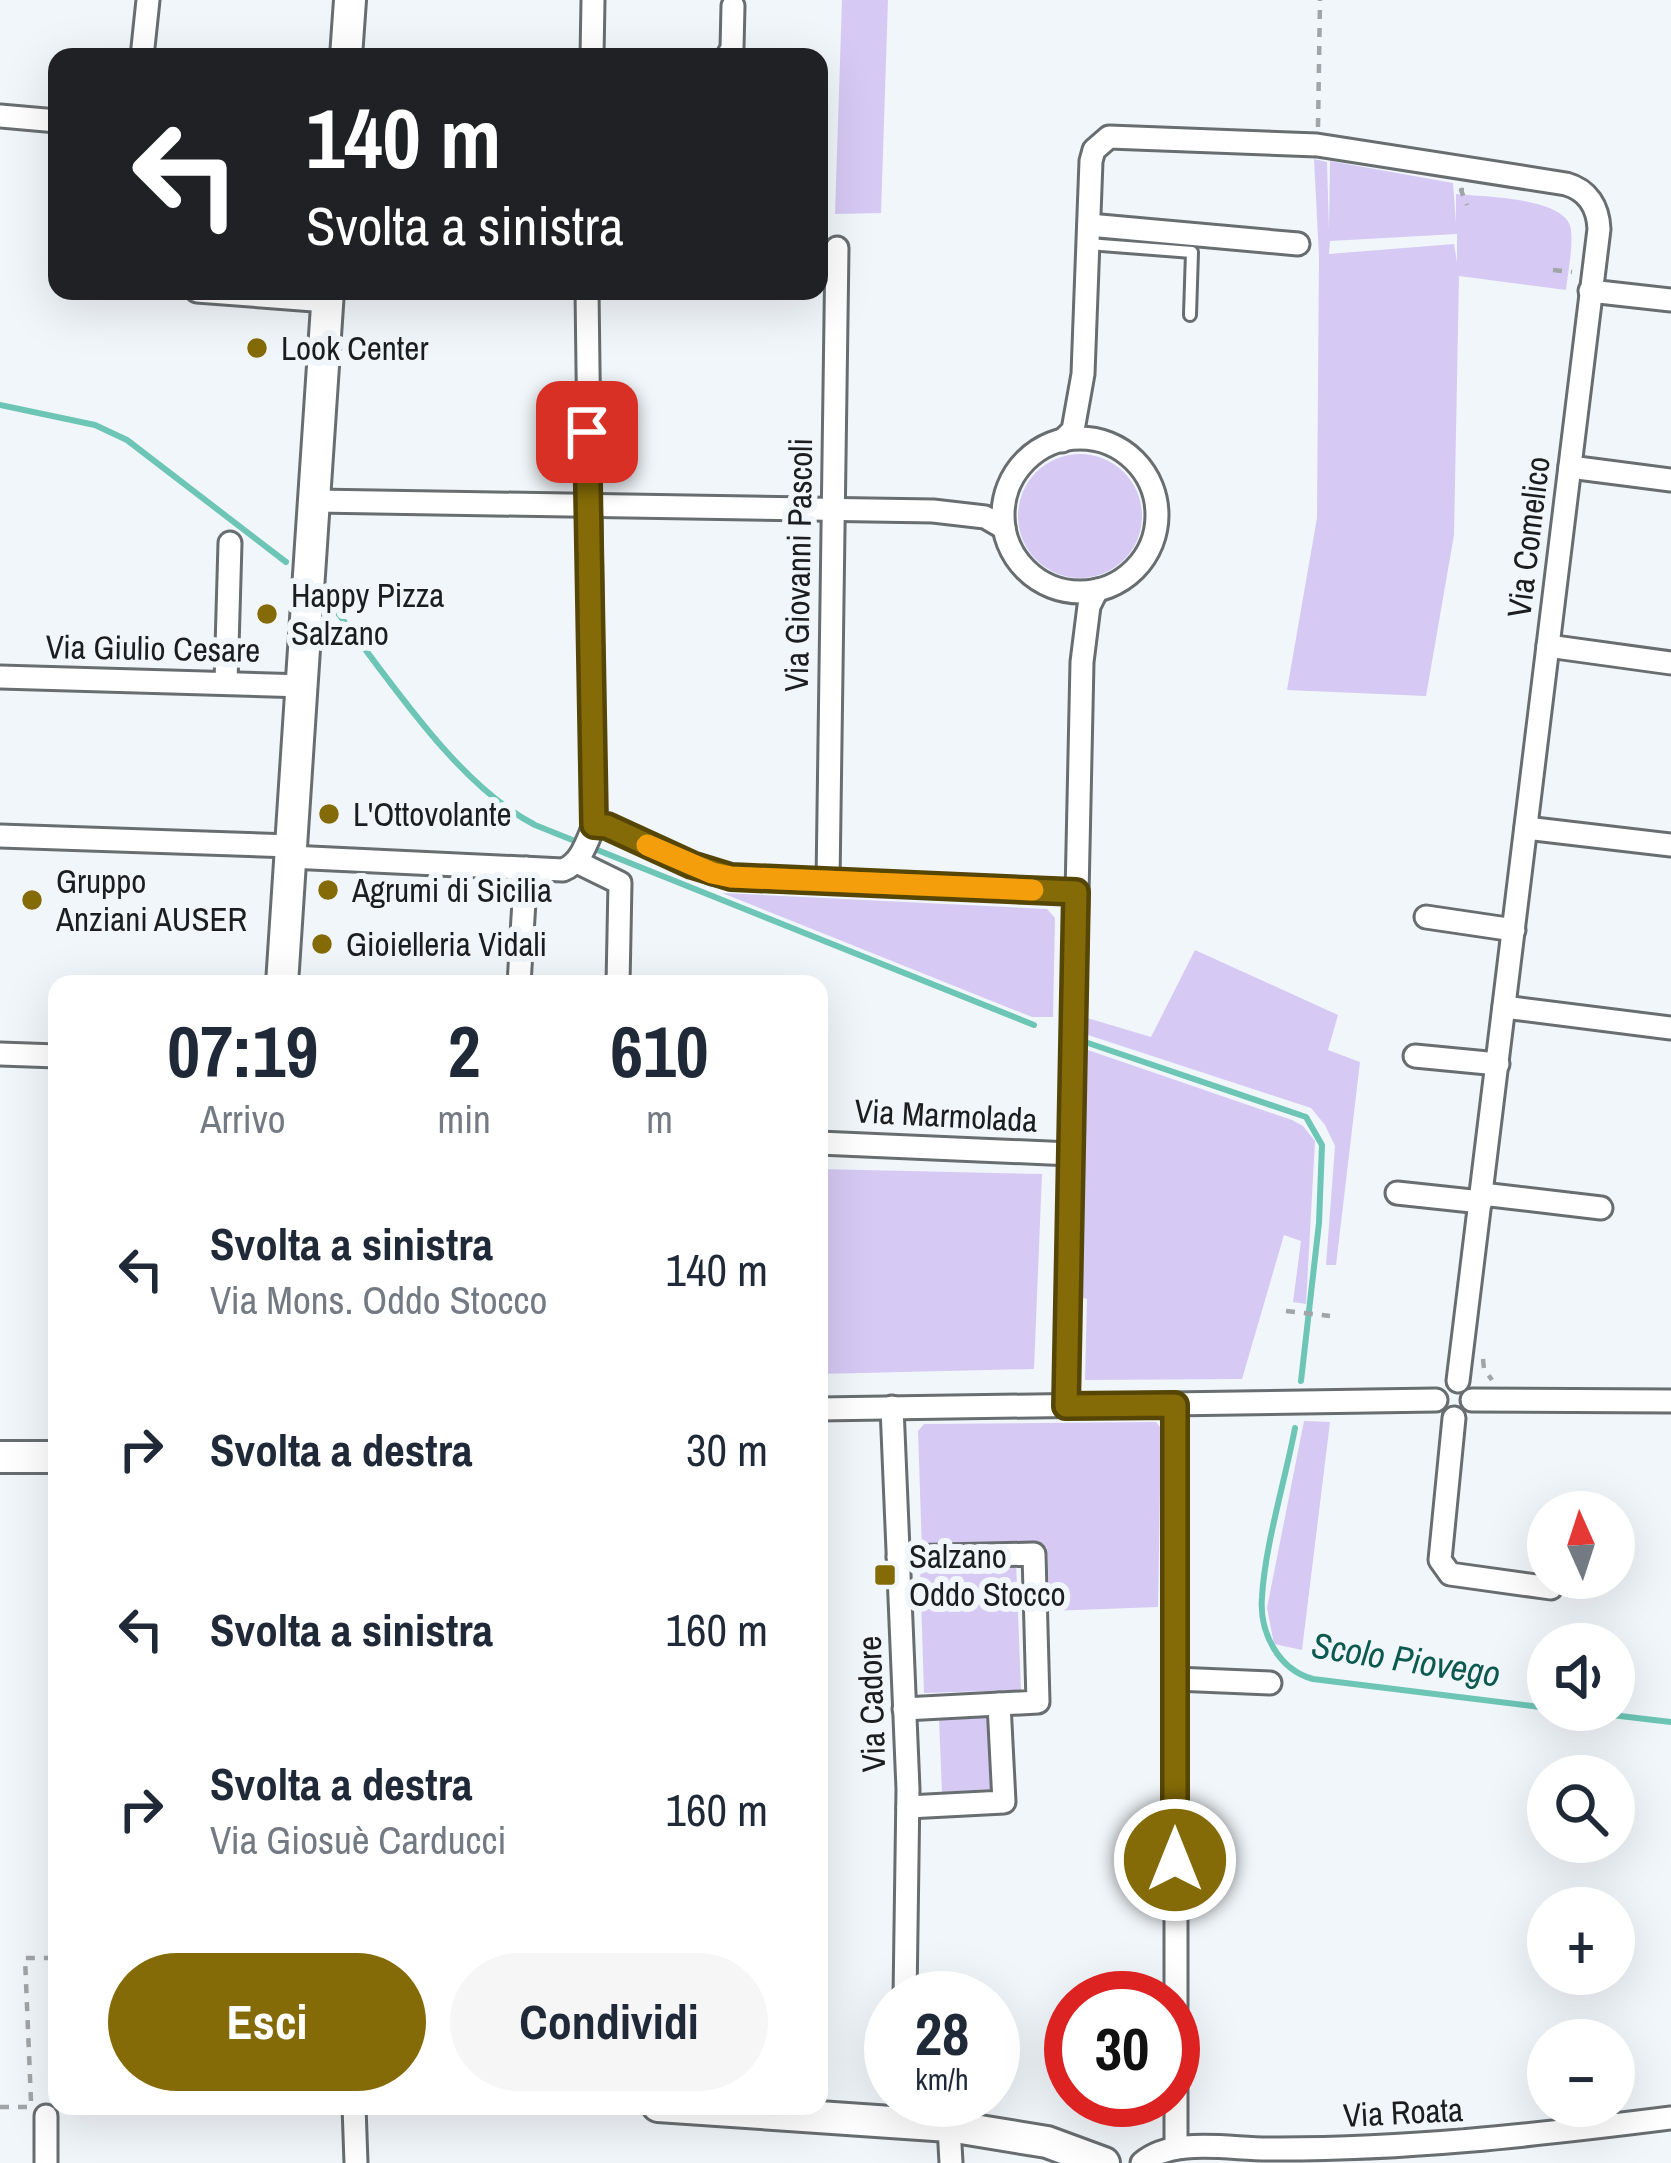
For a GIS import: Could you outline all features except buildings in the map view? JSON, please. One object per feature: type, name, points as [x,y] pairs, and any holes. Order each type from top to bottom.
[{"type":"street","points":[[143,48],[148,0]]},
{"type":"street","points":[[347,48],[350,0]]},
{"type":"street","points":[[592,48],[593,0]]},
{"type":"street","points":[[732,48],[733,6]]},
{"type":"street","points":[[0,116],[48,120]]},
{"type":"street","name":"Via Comelico","points":[[1089,234],[1090,161],[1100,143],[1121,134],[1317,145],[1581,190],[1597,211],[1599,221],[1580,290],[1570,467],[1458,1382]]},
{"type":"street","points":[[1062,441],[1097,441],[1122,452],[1142,468],[1154,496],[1152,542],[1130,574],[1097,590],[1061,589],[1029,572],[1014,553],[1004,528],[1004,499],[1017,470],[1030,455],[1062,441],[1074,429],[1083,374],[1089,234],[1298,244]]},
{"type":"street","name":"Via Giovanni Pascoli","points":[[828,883],[837,248]]},
{"type":"street","points":[[1580,290],[1671,300]]},
{"type":"street","points":[[283,975],[328,300]]},
{"type":"street","points":[[586,300],[585,844],[620,883],[618,975]]},
{"type":"street","points":[[1083,374],[1097,441]]},
{"type":"street","points":[[1570,467],[1671,480]]},
{"type":"street","points":[[932,512],[1004,499]]},
{"type":"street","points":[[316,501],[932,512],[985,518],[1004,528]]},
{"type":"street","points":[[226,682],[230,543]]},
{"type":"street","points":[[1061,589],[1073,607],[1082,662]]},
{"type":"street","points":[[1066,1406],[1082,662],[1089,606],[1097,590]]},
{"type":"street","points":[[1548,646],[1671,663]]},
{"type":"street","name":"Via Giulio Cesare","points":[[0,677],[305,686]]},
{"type":"street","points":[[0,836],[563,870],[607,826],[712,873],[828,883],[1076,892]]},
{"type":"street","points":[[1526,828],[1671,845]]},
{"type":"street","points":[[520,975],[526,868]]},
{"type":"street","points":[[1426,917],[1514,930]]},
{"type":"street","points":[[1504,1007],[1671,1028]]},
{"type":"street","points":[[0,1054],[48,1056]]},
{"type":"street","points":[[1415,1056],[1498,1064]]},
{"type":"street","name":"Via Marmolada","points":[[828,1142],[1071,1154]]},
{"type":"street","points":[[1397,1193],[1601,1208]]},
{"type":"street","points":[[1458,1382],[1468,1388],[1472,1400],[1469,1411],[1454,1418],[1439,1410],[1436,1400],[1443,1385],[1458,1382]]},
{"type":"street","points":[[828,1409],[1436,1400]]},
{"type":"street","points":[[1472,1400],[1671,1401]]},
{"type":"street","points":[[1175,1405],[1176,2148]]},
{"type":"street","name":"Via Cadore","points":[[892,1407],[908,1807],[905,1971]]},
{"type":"street","points":[[1454,1418],[1440,1560],[1444,1570],[1527,1585]]},
{"type":"street","points":[[0,1457],[48,1457]]},
{"type":"street","points":[[898,1557],[1034,1554],[1038,1702],[904,1708]]},
{"type":"street","points":[[1175,1679],[1270,1683]]},
{"type":"street","points":[[908,1807],[1004,1802],[999,1704]]},
{"type":"street","points":[[38,2111],[46,2163]]},
{"type":"street","points":[[354,2115],[356,2163]]},
{"type":"street","points":[[806,2115],[864,2117]]},
{"type":"street","name":"Via Roata","points":[[1142,2163],[1176,2148],[1363,2150],[1671,2118]]},
{"type":"street","points":[[950,2127],[951,2163]]},
{"type":"street","points":[[956,2127],[1047,2142],[1104,2163]]},
{"type":"lane","points":[[1089,234],[1192,252],[1190,315]]},
{"type":"path","points":[[1317,145],[1320,0]]},
{"type":"path","points":[[1467,206],[1461,190],[1480,192]]},
{"type":"path","points":[[1574,255],[1572,272],[1580,290]]},
{"type":"path","points":[[1553,270],[1572,272]]},
{"type":"path","points":[[1286,1311],[1330,1316]]},
{"type":"path","points":[[0,2107],[38,2111],[25,1958],[48,1958]]},
{"type":"shaded area","points":[[842,0],[888,0],[881,213],[835,214]]},
{"type":"shaded area","points":[[1314,159],[1327,162],[1329,231],[1330,161],[1453,183],[1456,223],[1456,194],[1541,205],[1566,219],[1571,230],[1566,290],[1459,276],[1454,535],[1426,696],[1287,690],[1317,518],[1319,256]],"holes":[[[1457,234],[1457,262],[1454,244],[1329,254],[1330,241]]]},
{"type":"shaded area","points":[[1080,454],[1104,458],[1124,472],[1138,492],[1142,516],[1138,540],[1124,560],[1104,574],[1080,578],[1056,574],[1036,560],[1022,540],[1018,516],[1022,492],[1036,472],[1056,458]]},
{"type":"shaded area","points":[[722,893],[1047,909],[1055,918],[1053,1017],[1032,1017]]},
{"type":"shaded area","points":[[1195,950],[1338,1015],[1328,1050],[1360,1062],[1336,1265],[1326,1265],[1335,1146],[1311,1108],[1085,1034],[1084,1017],[1151,1037]]},
{"type":"shaded area","points":[[1085,1049],[1292,1120],[1315,1141],[1306,1304],[1293,1302],[1301,1241],[1284,1235],[1242,1379],[1085,1380],[1087,1299],[1079,1297]]},
{"type":"shaded area","points":[[828,1169],[1042,1174],[1034,1369],[828,1374]]},
{"type":"shaded area","points":[[1304,1421],[1330,1422],[1302,1650],[1274,1644],[1267,1608]]},
{"type":"shaded area","points":[[1156,1422],[1161,1428],[1158,1607],[1050,1611],[1047,1547],[922,1551],[918,1431],[924,1424]]},
{"type":"shaded area","points":[[1016,1562],[1021,1690],[924,1693],[920,1566]]},
{"type":"shaded area","points":[[990,1717],[990,1789],[942,1792],[939,1719]]},
{"type":"waterway","name":"Scolo Piovego","points":[[0,405],[95,425],[127,440],[286,562]]},
{"type":"waterway","name":"Scolo Piovego","points":[[330,603],[450,755],[477,783],[535,825],[1034,1025]]},
{"type":"waterway","name":"Scolo Piovego","points":[[1088,1043],[1306,1117],[1322,1145],[1319,1223],[1301,1381]]},
{"type":"waterway","name":"Scolo Piovego","points":[[1295,1428],[1262,1597],[1264,1624],[1281,1659],[1313,1679],[1527,1705]]},
{"type":"waterway","name":"Scolo Piovego","points":[[1635,1718],[1671,1722]]},
{"type":"slow traffic","points":[[647,845],[731,877],[1033,890]]},
{"type":"place","name":"Look Center","points":[[257,348]]},
{"type":"place","name":"Happy Pizza Salzano","points":[[267,614]]},
{"type":"place","name":"L'Ottovolante","points":[[329,814]]},
{"type":"place","name":"Agrumi di Sicilia","points":[[328,890]]},
{"type":"place","name":"Gruppo Anziani AUSER","points":[[32,900]]},
{"type":"place","name":"Gioielleria Vidali","points":[[322,944]]},
{"type":"place","name":"Salzano Oddo Stocco","points":[[885,1575]]},
{"type":"route","points":[[587,432],[594,825],[607,826],[692,865],[731,877],[1076,892],[1066,1406],[1175,1405],[1175,1860]]}]
